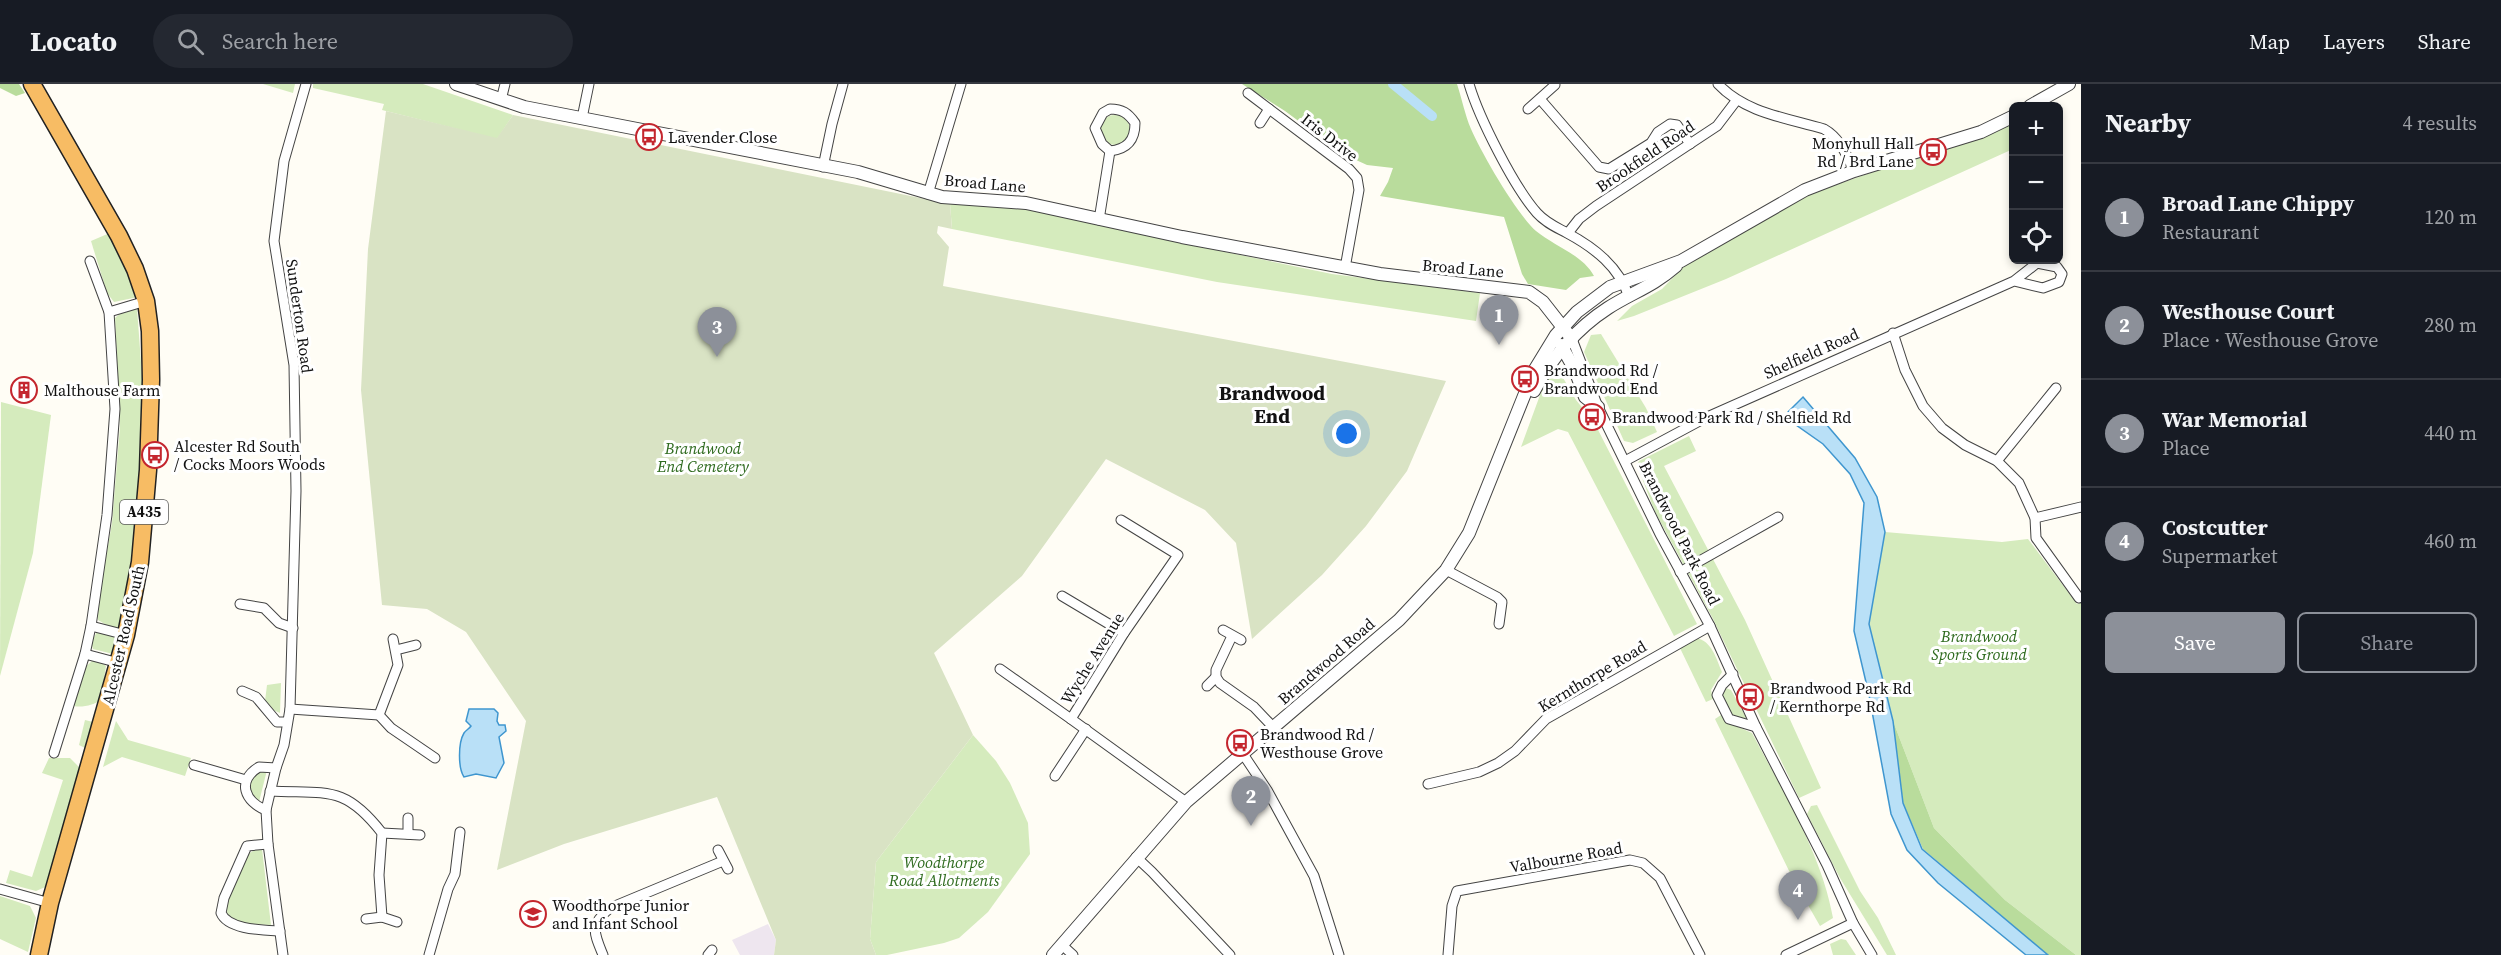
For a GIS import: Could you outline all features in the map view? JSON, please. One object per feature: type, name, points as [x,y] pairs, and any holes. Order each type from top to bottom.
[{"type":"highway","name":"Alcester Road South","points":[[32,84],[135,268],[146,301],[150,331],[151,380],[148,470],[140,562],[126,635],[50,903],[39,955]]},
{"type":"street","name":"Sunderton Road","points":[[283,955],[268,844],[266,810],[284,745],[290,709],[296,490],[294,364],[274,241],[284,161],[306,84]]},
{"type":"street","name":"Broad Lane","points":[[456,84],[524,107],[858,172],[928,194],[1026,203],[1099,220],[1345,268],[1413,280],[1517,290],[1545,298],[1560,311],[1577,312]]},
{"type":"street","points":[[501,100],[505,84]]},
{"type":"street","points":[[582,118],[589,84]]},
{"type":"street","points":[[824,167],[843,84]]},
{"type":"street","points":[[928,194],[961,84]]},
{"type":"street","points":[[1469,84],[1498,150],[1536,212],[1550,225],[1568,233],[1606,259],[1623,281],[1629,297]]},
{"type":"street","points":[[1718,84],[1736,101],[1754,109],[1824,129],[1833,134],[1841,144],[1854,171]]},
{"type":"street","points":[[2037,102],[2069,84]]},
{"type":"street","points":[[1528,109],[1555,86]]},
{"type":"street","name":"Iris Drive","points":[[1248,93],[1357,178],[1359,190],[1345,268]]},
{"type":"street","points":[[1540,99],[1599,167],[1604,169],[1609,169],[1651,143],[1658,132],[1670,123],[1677,125],[1690,144]]},
{"type":"street","name":"Brookfield Road","points":[[1568,233],[1579,219],[1596,206],[1717,126],[1736,101]]},
{"type":"street","points":[[1110,109],[1119,109],[1135,123],[1134,138],[1128,145],[1110,151],[1102,144],[1095,128],[1102,113],[1110,109]]},
{"type":"street","points":[[1260,123],[1269,109]]},
{"type":"street","points":[[1536,296],[1561,339],[1577,312],[1599,294],[1623,281],[1681,261],[1805,190],[1854,171],[1981,132],[2009,118]]},
{"type":"street","points":[[1099,220],[1110,151]]},
{"type":"street","points":[[54,753],[85,654],[91,626],[106,515],[115,409],[109,312],[90,261]]},
{"type":"street","name":"Brandwood Road","points":[[1058,950],[1136,857],[1186,802],[1399,620],[1446,570],[1469,533],[1521,409],[1561,339],[1572,339],[1593,319],[1657,283],[1681,261]]},
{"type":"street","name":"Shelfield Road","points":[[1625,461],[1707,417],[2014,281],[2037,263],[2057,267],[2062,274],[2059,282],[2043,288],[2014,281]]},
{"type":"street","name":"Broad Lane","points":[[1517,290],[1532,300],[1561,339]]},
{"type":"street","points":[[109,312],[146,301]]},
{"type":"street","points":[[1893,333],[1905,370],[1923,406],[1942,428],[1965,446],[1997,461],[2019,483],[2034,518],[2036,538],[2079,598]]},
{"type":"street","name":"Brandwood Park Road","points":[[1561,339],[1585,397],[1598,407]]},
{"type":"street","name":"Brandwood Park Road","points":[[1572,339],[1598,407],[1680,572],[1710,626],[1756,727],[1822,856],[1853,923],[1872,955]]},
{"type":"street","points":[[1997,461],[2056,388]]},
{"type":"street","points":[[2034,518],[2081,507]]},
{"type":"street","points":[[1680,572],[1778,517]]},
{"type":"street","name":"Wyche Avenue","points":[[1121,520],[1178,555],[1124,633],[1071,719],[1186,802]]},
{"type":"street","points":[[1446,570],[1497,597],[1502,602],[1499,624]]},
{"type":"street","points":[[1062,596],[1124,633]]},
{"type":"street","points":[[240,604],[264,608],[279,623],[293,628]]},
{"type":"street","points":[[91,626],[126,635]]},
{"type":"street","name":"Kernthorpe Road","points":[[1428,784],[1479,772],[1498,763],[1515,751],[1546,719],[1710,626]]},
{"type":"street","points":[[1223,630],[1236,638],[1216,670],[1216,677],[1220,683],[1254,707],[1273,727]]},
{"type":"street","points":[[379,715],[398,665],[393,639]]},
{"type":"street","points":[[396,650],[416,645]]},
{"type":"street","points":[[85,654],[119,663]]},
{"type":"street","points":[[1000,669],[1071,719]]},
{"type":"street","points":[[1732,674],[1717,695],[1729,719],[1756,727]]},
{"type":"street","points":[[1207,686],[1216,677]]},
{"type":"street","points":[[242,691],[261,702],[277,722],[287,722]]},
{"type":"street","points":[[290,709],[379,715],[391,728],[435,758]]},
{"type":"street","points":[[1055,776],[1086,729]]},
{"type":"street","points":[[1243,754],[1267,790],[1314,876],[1339,955]]},
{"type":"street","points":[[194,765],[246,780]]},
{"type":"street","points":[[266,810],[251,801],[245,788],[246,780],[259,767],[276,768]]},
{"type":"street","points":[[270,791],[333,794],[349,800],[369,816],[382,833],[379,875],[382,917]]},
{"type":"street","points":[[408,818],[408,834]]},
{"type":"street","points":[[429,955],[448,889],[455,874],[460,832]]},
{"type":"street","points":[[382,833],[420,835]]},
{"type":"street","points":[[268,844],[247,846],[224,898],[221,913],[226,921],[249,929],[280,931]]},
{"type":"street","points":[[603,955],[595,934],[595,925],[601,915],[610,908],[725,865],[718,850]]},
{"type":"street","points":[[1136,857],[1230,955]]},
{"type":"street","name":"Valbourne Road","points":[[1448,955],[1452,906],[1457,891],[1630,860],[1643,863],[1660,878],[1700,955]]},
{"type":"street","points":[[0,889],[50,903]]},
{"type":"street","points":[[366,919],[382,917],[398,922]]},
{"type":"street","points":[[1786,955],[1853,923]]},
{"type":"street","points":[[1058,950],[1073,955]]},
{"type":"shaded area","points":[[768,924],[776,940],[774,955],[740,955],[732,940]]},
{"type":"green space","points":[[0,84],[19,84],[25,93],[16,96],[0,88]]},
{"type":"green space","points":[[263,84],[295,84],[293,93]]},
{"type":"green space","points":[[313,84],[423,84],[513,115],[497,139],[382,110],[384,104],[313,88]]},
{"type":"green space","points":[[1242,84],[1457,84],[1476,140],[1519,211],[1536,231],[1576,256],[1594,276],[1580,278],[1566,290],[1528,284],[1522,274],[1504,217],[1380,196],[1393,168],[1367,165],[1343,154],[1285,111]]},
{"type":"green space","name":"Brandwood End Cemetery","points":[[386,111],[497,138],[513,115],[950,204],[952,229],[938,226],[937,233],[949,247],[943,286],[1446,381],[1407,471],[1366,526],[1322,575],[1252,639],[1236,543],[1205,510],[1106,459],[1022,576],[934,653],[973,735],[876,862],[870,939],[876,955],[774,955],[776,940],[717,797],[564,844],[497,870],[526,721],[466,632],[427,609],[382,605],[361,390],[368,249]]},
{"type":"green space","points":[[1115,115],[1126,119],[1130,130],[1126,141],[1115,145],[1104,141],[1100,130],[1104,119]]},
{"type":"green space","points":[[2009,124],[2009,151],[1726,279],[1617,321],[1632,306],[1662,289],[1688,262],[1813,193]]},
{"type":"green space","points":[[950,204],[1033,208],[1148,236],[1332,274],[1480,293],[1476,321],[1217,282],[952,229]]},
{"type":"green space","points":[[112,232],[138,297],[114,302],[107,293],[91,241]]},
{"type":"green space","points":[[137,308],[143,390],[138,506],[123,620],[118,628],[110,627],[98,620],[97,607],[112,523],[120,427],[115,318],[123,311]]},
{"type":"green space","points":[[1601,334],[1646,408],[1657,432],[1633,443],[1624,441],[1584,352],[1591,335]]},
{"type":"green space","points":[[1556,373],[1562,376],[1576,400],[1594,422],[1697,624],[1674,636],[1568,432],[1558,429],[1521,447],[1547,376]]},
{"type":"green space","points":[[1,402],[51,415],[33,553],[0,676]]},
{"type":"green space","points":[[1689,436],[1696,451],[1664,466],[1745,620],[1821,788],[1799,798],[1712,617],[1655,512],[1637,465],[1639,461]]},
{"type":"green space","name":"Brandwood Sports Ground","points":[[1885,532],[2002,542],[2028,539],[2077,604],[2081,602],[2081,955],[2076,955],[2005,900],[1934,828],[1893,721],[1869,624]]},
{"type":"green space","points":[[97,632],[119,638],[113,654],[93,649],[91,642]]},
{"type":"green space","points":[[1696,638],[1710,646],[1722,672],[1711,690],[1713,699],[1706,702],[1679,646]]},
{"type":"green space","points":[[92,661],[99,661],[106,666],[101,699],[88,706],[74,706],[83,669]]},
{"type":"green space","points":[[281,683],[280,713],[273,710],[265,701],[267,685]]},
{"type":"green space","points":[[1726,688],[1731,690],[1746,717],[1744,720],[1731,716],[1720,694]]},
{"type":"green space","points":[[1721,715],[1727,722],[1752,733],[1800,823],[1820,870],[1833,918],[1820,926],[1793,879],[1715,719]]},
{"type":"green space","points":[[85,720],[93,722],[87,749],[79,745]]},
{"type":"green space","points":[[116,721],[128,740],[191,758],[185,776],[122,757],[103,767]]},
{"type":"green space","points":[[1893,721],[1934,828],[2005,900],[2076,955],[2048,955],[1923,849],[1903,803]]},
{"type":"green space","name":"Woodthorpe Road Allotments","points":[[973,735],[996,761],[1010,783],[1028,823],[1030,854],[988,912],[959,938],[887,955],[876,955],[870,939],[876,862]]},
{"type":"green space","points":[[49,758],[70,758],[79,767],[79,779],[50,885],[36,891],[6,883],[10,870],[32,877],[63,780],[42,773]]},
{"type":"green space","points":[[265,769],[266,774],[259,802],[249,794],[250,781],[256,772]]},
{"type":"green space","points":[[1817,805],[1860,891],[1878,918],[1896,955],[1887,955],[1840,878],[1807,814],[1811,806]]},
{"type":"green space","points":[[256,849],[262,849],[271,925],[248,924],[228,917],[227,912],[236,876],[247,854]]},
{"type":"green space","points":[[0,896],[30,906],[36,918],[28,952],[0,939]]},
{"type":"green space","points":[[1841,939],[1846,940],[1856,955],[1833,955],[1830,944]]},
{"type":"water","points":[[1803,397],[1855,458],[1877,497],[1885,532],[1869,624],[1893,721],[1903,803],[1922,849],[2048,955],[2026,955],[1938,883],[1907,850],[1891,814],[1869,695],[1854,631],[1864,503],[1850,474],[1823,444],[1789,420],[1788,412]]},
{"type":"water","points":[[469,709],[494,709],[498,713],[499,725],[505,725],[506,731],[499,737],[504,763],[496,778],[476,774],[464,777],[462,773],[460,749],[462,737],[471,726],[466,721]]},
{"type":"waterway","points":[[1393,84],[1432,116]]},
{"type":"place","name":"Lavender Close","points":[[649,137]]},
{"type":"place","name":"Monyhull Hall Rd / Brd Lane","points":[[1933,152]]},
{"type":"place","name":"Broad Lane Chippy","points":[[1499,345]]},
{"type":"place","name":"War Memorial","points":[[717,357]]},
{"type":"place","name":"Brandwood Rd / Brandwood End","points":[[1525,379]]},
{"type":"place","name":"Malthouse Farm","points":[[24,390]]},
{"type":"place","name":"Brandwood Park Rd / Shelfield Rd","points":[[1592,417]]},
{"type":"place","name":"Alcester Rd South / Cocks Moors Woods","points":[[155,455]]},
{"type":"place","name":"Brandwood Park Rd / Kernthorpe Rd","points":[[1750,697]]},
{"type":"place","name":"Brandwood Rd / Westhouse Grove","points":[[1240,743]]},
{"type":"place","name":"Westhouse Court","points":[[1251,826]]},
{"type":"place","name":"Woodthorpe Junior and Infant School","points":[[533,914]]},
{"type":"place","name":"Costcutter","points":[[1798,920]]},
{"type":"district","name":"Brandwood End","points":[[1272,404]]}]
